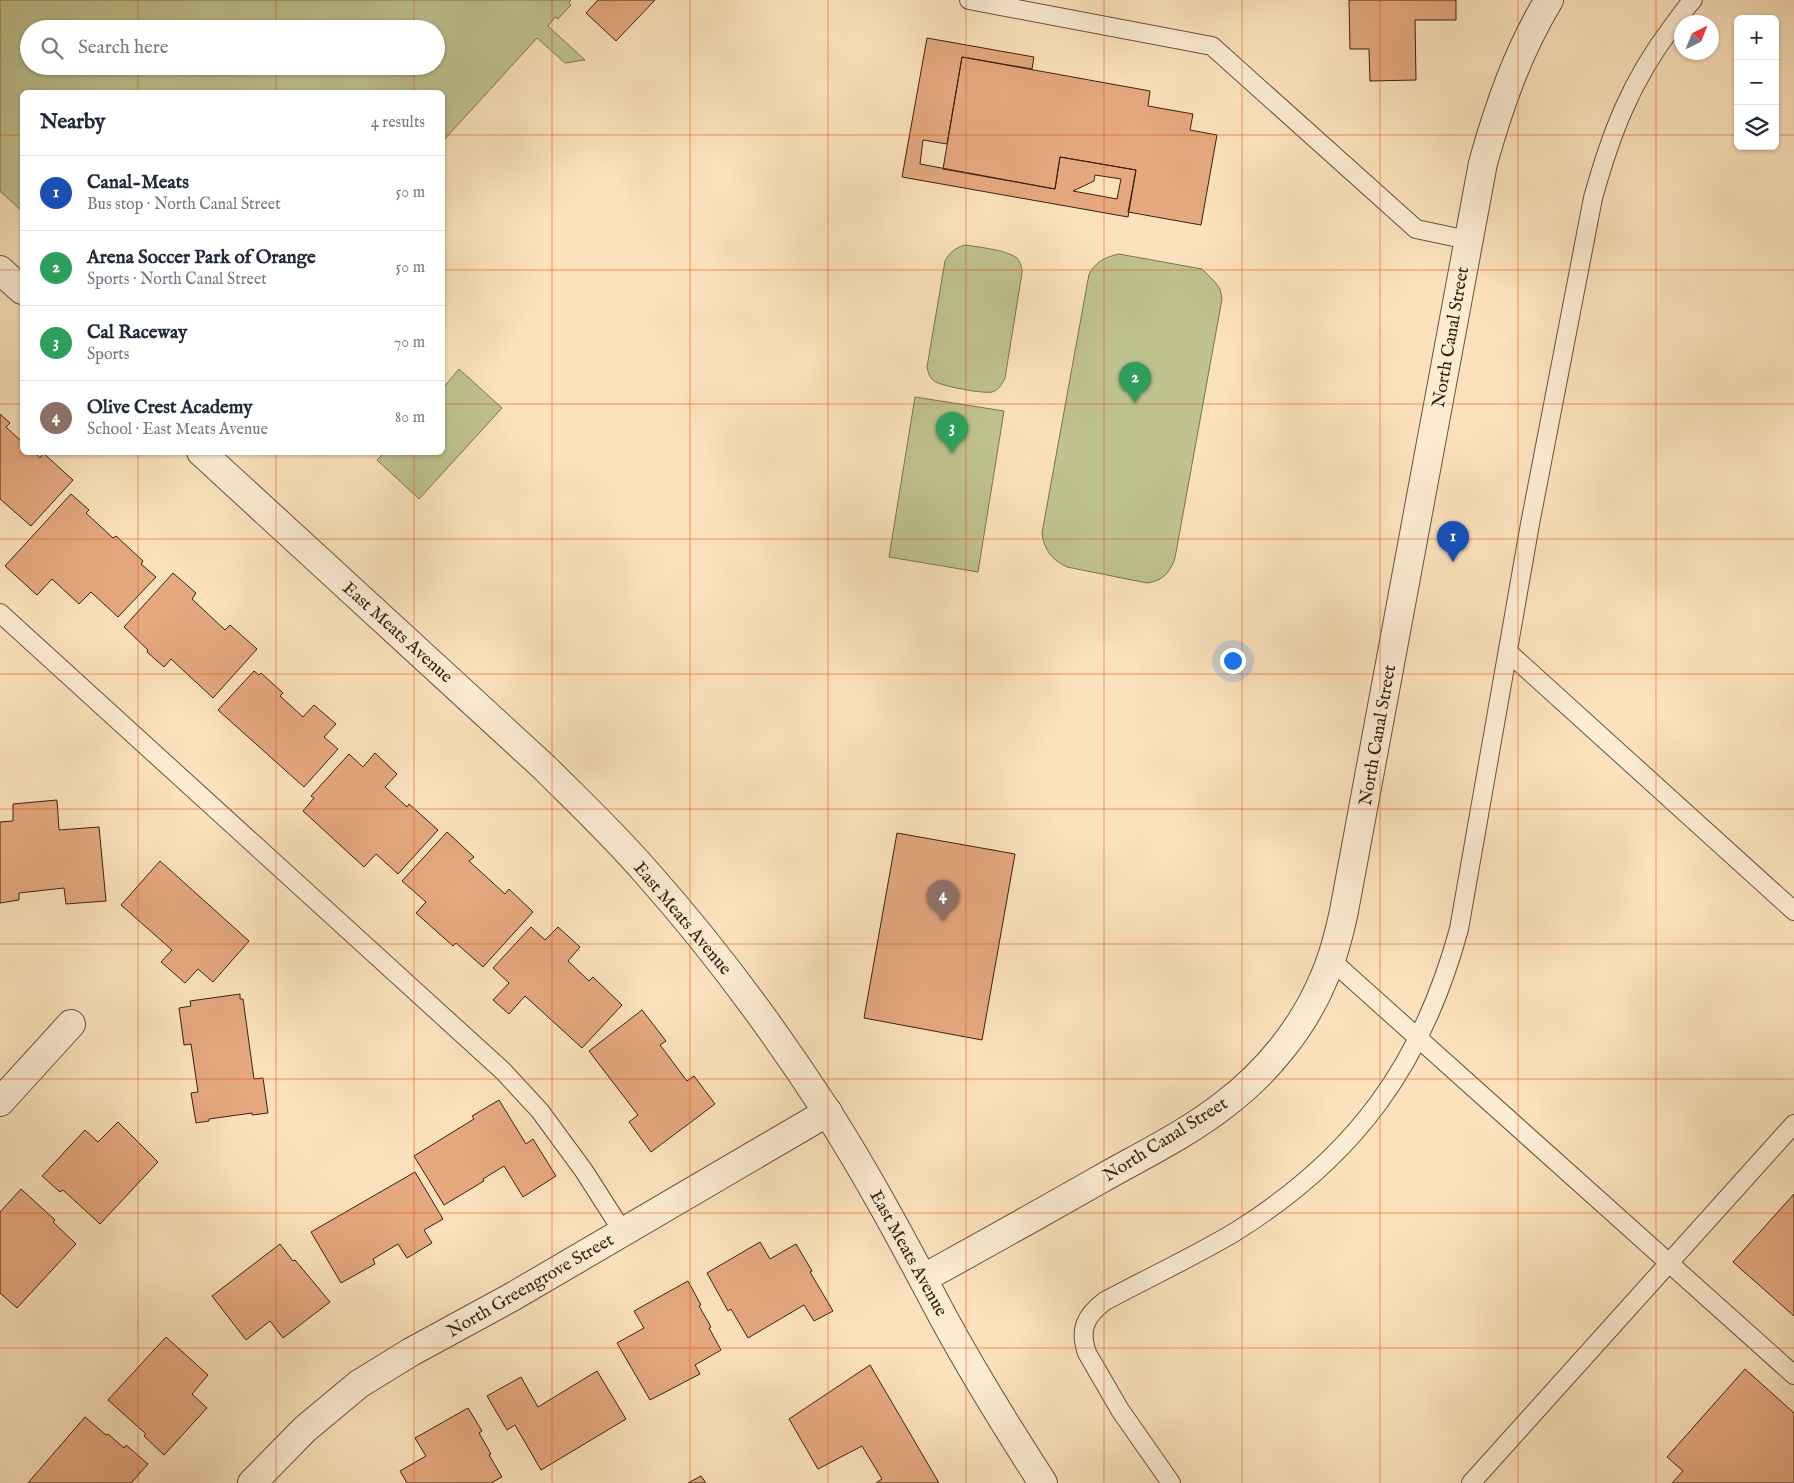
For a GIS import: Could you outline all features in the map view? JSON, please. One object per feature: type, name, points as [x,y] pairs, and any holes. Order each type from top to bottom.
[{"type":"street","name":"North Canal Street","points":[[924,1278],[1199,1122],[1226,1103],[1248,1084],[1274,1056],[1311,1006],[1331,960],[1344,911],[1483,163],[1498,111],[1518,58],[1535,23],[1549,0]]},
{"type":"street","points":[[0,270],[20,288]]},
{"type":"street","name":"East Meats Avenue","points":[[204,455],[497,723],[599,821],[646,871],[732,976],[792,1058],[828,1112],[924,1278],[967,1360],[1043,1483]]},
{"type":"street","points":[[0,1102],[72,1024]]},
{"type":"street","name":"North Greengrove Street","points":[[252,1483],[304,1429],[359,1384],[411,1352],[512,1297],[828,1112]]},
{"type":"lane","points":[[969,0],[1212,46],[1416,229],[1468,240]]},
{"type":"lane","points":[[1171,1483],[1120,1410],[1087,1353],[1084,1344],[1085,1324],[1089,1315],[1105,1301],[1234,1232],[1302,1184],[1368,1118],[1399,1074],[1419,1038],[1449,963],[1459,929],[1508,652],[1593,198],[1607,150],[1621,113],[1659,44],[1693,0]]},
{"type":"lane","points":[[0,613],[503,1071],[540,1111],[584,1171],[623,1232]]},
{"type":"lane","points":[[1508,652],[1794,911]]},
{"type":"lane","points":[[1331,960],[1794,1375]]},
{"type":"lane","points":[[1471,1483],[1794,1124]]},
{"type":"green space","points":[[0,0],[571,0],[569,3],[571,5],[558,19],[555,17],[548,26],[585,60],[565,63],[537,38],[445,139],[445,90],[20,90],[20,209],[0,191]]},
{"type":"green space","points":[[965,245],[992,249],[1012,255],[1017,258],[1021,267],[1022,273],[1005,378],[1001,385],[992,392],[972,391],[938,383],[931,378],[927,367],[945,261],[953,251]]},
{"type":"green space","points":[[1119,254],[1202,269],[1220,289],[1222,299],[1175,558],[1171,568],[1165,575],[1147,583],[1067,567],[1050,554],[1042,533],[1089,274],[1101,261]]},
{"type":"green space","points":[[459,369],[502,408],[419,499],[377,460],[382,455],[445,455],[445,386]]},
{"type":"green space","points":[[915,397],[1004,411],[978,572],[889,557]]},
{"type":"building","points":[[598,0],[655,0],[616,41],[586,13]]},
{"type":"building","points":[[1349,0],[1456,0],[1456,20],[1415,20],[1416,80],[1370,81],[1369,49],[1350,49]]},
{"type":"building","points":[[927,38],[1034,57],[1032,69],[962,57],[947,144],[923,140],[920,164],[1055,189],[1060,157],[1136,170],[1128,217],[902,177]],"holes":[[[1095,175],[1121,179],[1117,199],[1073,191],[1094,181]]]},
{"type":"building","points":[[962,57],[1150,91],[1148,106],[1193,114],[1190,130],[1217,135],[1201,225],[1128,212],[1136,170],[1060,157],[1055,189],[943,169]]},
{"type":"building","points":[[0,414],[10,423],[6,427],[20,440],[20,455],[37,455],[40,458],[42,455],[45,455],[73,480],[31,526],[0,499]]},
{"type":"building","points":[[71,494],[89,510],[86,513],[113,538],[116,536],[143,561],[141,564],[156,577],[118,617],[91,592],[79,604],[52,579],[37,595],[5,566]]},
{"type":"building","points":[[173,573],[196,593],[192,599],[225,630],[230,625],[257,649],[213,698],[171,659],[164,667],[124,627]]},
{"type":"building","points":[[254,671],[259,675],[261,673],[283,693],[280,696],[303,717],[314,705],[336,724],[324,737],[338,749],[304,787],[218,710]]},
{"type":"building","points":[[375,753],[397,774],[385,787],[407,807],[409,804],[438,830],[398,874],[376,854],[364,867],[303,811],[314,798],[311,796],[349,754],[363,767]]},
{"type":"building","points":[[57,800],[59,830],[99,827],[106,901],[66,904],[64,888],[19,893],[19,900],[0,903],[0,822],[13,821],[13,804]]},
{"type":"building","points":[[447,832],[474,857],[469,861],[505,894],[509,889],[533,912],[483,967],[456,943],[453,946],[416,913],[426,902],[402,881]]},
{"type":"building","points":[[897,833],[1015,854],[982,1040],[864,1018]]},
{"type":"building","points":[[160,861],[249,941],[213,982],[198,969],[185,983],[161,962],[172,950],[121,905]]},
{"type":"building","points":[[531,927],[545,940],[558,927],[580,947],[568,961],[589,981],[593,977],[622,1005],[582,1048],[525,996],[509,1014],[493,1000],[509,983],[493,968]]},
{"type":"building","points":[[240,994],[240,999],[243,999],[254,1079],[263,1078],[268,1113],[252,1115],[252,1113],[209,1119],[209,1121],[196,1123],[191,1093],[198,1092],[191,1044],[184,1045],[179,1008],[191,1006],[190,1001]]},
{"type":"building","points":[[642,1010],[666,1041],[660,1045],[687,1081],[694,1076],[715,1104],[651,1152],[629,1122],[638,1115],[589,1051]]},
{"type":"building","points":[[499,1100],[526,1144],[533,1139],[556,1176],[523,1197],[504,1166],[483,1179],[484,1181],[444,1205],[414,1156],[474,1119],[472,1116]]},
{"type":"building","points":[[118,1122],[158,1162],[100,1224],[63,1190],[60,1192],[42,1176],[85,1130],[98,1142]]},
{"type":"building","points":[[415,1172],[443,1219],[424,1230],[432,1243],[407,1258],[398,1244],[373,1259],[375,1264],[341,1283],[311,1232]]},
{"type":"building","points":[[21,1189],[55,1220],[53,1222],[76,1244],[17,1308],[0,1293],[0,1212]]},
{"type":"building","points":[[1794,1194],[1794,1316],[1733,1262]]},
{"type":"building","points":[[760,1242],[770,1259],[796,1244],[833,1311],[814,1321],[804,1305],[748,1338],[731,1309],[728,1311],[707,1273]]},
{"type":"building","points":[[280,1244],[330,1302],[283,1338],[270,1321],[246,1340],[212,1296]]},
{"type":"building","points":[[688,1281],[721,1350],[695,1365],[700,1374],[650,1400],[617,1343],[644,1328],[634,1311]]},
{"type":"building","points":[[166,1337],[208,1375],[192,1394],[207,1408],[164,1455],[144,1436],[146,1434],[108,1400]]},
{"type":"building","points":[[870,1365],[939,1483],[876,1483],[882,1479],[862,1446],[818,1469],[789,1419]]},
{"type":"building","points":[[1745,1369],[1794,1413],[1794,1483],[1672,1483],[1683,1471],[1667,1457]]},
{"type":"building","points":[[597,1371],[626,1419],[541,1470],[515,1425],[507,1430],[487,1396],[521,1377],[538,1407]]},
{"type":"building","points":[[468,1408],[482,1431],[479,1433],[502,1477],[491,1483],[407,1483],[400,1471],[426,1456],[415,1438]]},
{"type":"building","points":[[85,1417],[124,1448],[126,1445],[148,1464],[131,1483],[28,1483]]},
{"type":"building","points":[[701,1476],[706,1483],[688,1483]]},
{"type":"place","name":"Arena Soccer Park of Orange","points":[[1135,403]]},
{"type":"place","name":"Cal Raceway","points":[[952,453]]},
{"type":"place","name":"Canal-Meats","points":[[1453,562]]},
{"type":"place","name":"Olive Crest Academy","points":[[943,921]]}]
